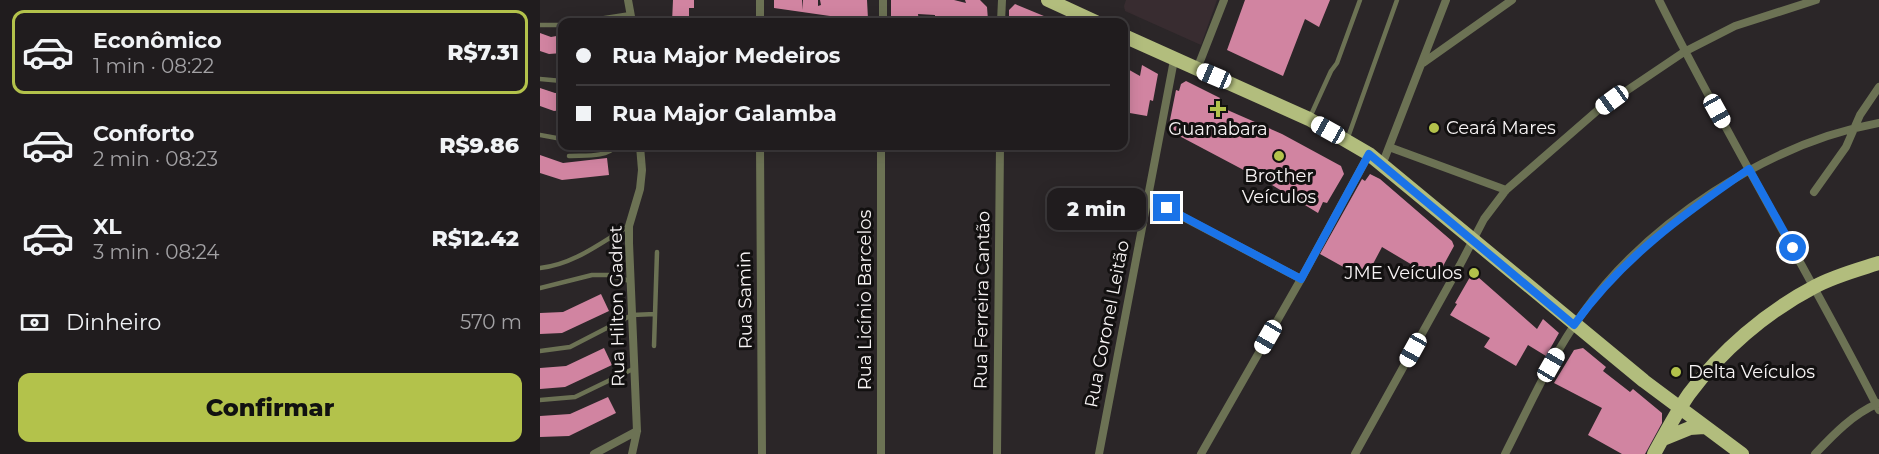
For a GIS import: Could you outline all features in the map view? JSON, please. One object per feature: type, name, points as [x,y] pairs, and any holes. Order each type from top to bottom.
[{"type":"main road","points":[[1048,0],[1087,18]]},
{"type":"main road","points":[[1128,38],[1309,119],[1369,154],[1657,392],[1742,454]]},
{"type":"main road","points":[[1654,454],[1679,409],[1696,386],[1737,342],[1775,311],[1814,287],[1879,263]]},
{"type":"main road","points":[[1657,392],[1660,398],[1677,410],[1663,438]]},
{"type":"main road","points":[[1663,438],[1690,428],[1704,427]]},
{"type":"street","points":[[628,0],[631,18]]},
{"type":"street","points":[[759,0],[760,18]]},
{"type":"street","points":[[883,0],[883,18]]},
{"type":"street","points":[[1001,18],[1002,0]]},
{"type":"street","points":[[1197,69],[1224,0]]},
{"type":"street","points":[[1382,165],[1446,0]]},
{"type":"street","points":[[1422,63],[1512,0]]},
{"type":"street","points":[[1659,0],[1684,52],[1878,406],[1842,426],[1815,454]]},
{"type":"street","points":[[1355,454],[1460,266],[1472,239],[1506,190],[1598,110],[1684,52],[1736,26],[1816,0]]},
{"type":"street","name":"Rua Coronel Leitão","points":[[1099,454],[1174,60]]},
{"type":"street","points":[[1814,192],[1846,147],[1866,104],[1879,87]]},
{"type":"street","points":[[1505,454],[1574,325],[1608,282],[1640,250],[1691,208],[1749,169],[1808,144],[1854,128],[1879,123]]},
{"type":"street","points":[[1389,147],[1506,190]]},
{"type":"street","name":"Rua Hilton Gadret","points":[[632,454],[637,431],[629,226],[640,189],[642,170],[640,150]]},
{"type":"street","name":"Rua Samin","points":[[760,150],[762,454]]},
{"type":"street","name":"Rua Licínio Barcelos","points":[[881,150],[881,454]]},
{"type":"street","name":"Rua Ferreira Cantão","points":[[997,454],[1000,150]]},
{"type":"street","points":[[1201,454],[1369,154]]},
{"type":"street","points":[[1147,198],[1301,279]]},
{"type":"street","points":[[594,454],[637,431]]},
{"type":"lane","points":[[1309,119],[1337,63],[1360,0]]},
{"type":"lane","points":[[1347,140],[1397,0]]},
{"type":"lane","points":[[540,25],[558,26]]},
{"type":"lane","points":[[540,79],[558,81]]},
{"type":"lane","points":[[540,135],[558,138]]},
{"type":"lane","points":[[569,156],[603,154],[611,150]]},
{"type":"lane","points":[[540,268],[566,262],[629,226]]},
{"type":"lane","points":[[654,346],[657,252]]},
{"type":"lane","points":[[540,288],[592,275],[608,275],[630,281]]},
{"type":"lane","points":[[540,351],[570,347],[632,315],[655,314]]},
{"type":"lane","points":[[540,400],[575,397],[635,368]]},
{"type":"shaded area","points":[[1126,0],[1217,0],[1201,45],[1125,11]]},
{"type":"building","points":[[673,0],[694,0],[694,8],[689,8],[689,18],[672,18]]},
{"type":"building","points":[[774,0],[802,0],[802,10],[803,0],[818,0],[818,6],[821,5],[820,0],[867,0],[868,18],[844,18],[774,8]]},
{"type":"building","points":[[891,0],[954,0],[966,3],[965,0],[980,0],[987,7],[988,18],[935,18],[935,15],[918,14],[918,18],[891,18]]},
{"type":"building","points":[[1245,0],[1330,0],[1319,27],[1305,19],[1283,76],[1227,50]]},
{"type":"building","points":[[1015,4],[1049,18],[1009,18],[1009,10]]},
{"type":"building","points":[[540,33],[551,37],[558,36],[558,53],[549,54],[540,51]]},
{"type":"building","points":[[1142,65],[1158,74],[1153,101],[1150,100],[1147,116],[1128,113],[1128,69],[1140,76]]},
{"type":"building","points":[[1186,81],[1220,98],[1216,105],[1282,134],[1341,166],[1344,174],[1327,203],[1323,202],[1318,213],[1272,185],[1168,130],[1176,90],[1179,91],[1181,84]]},
{"type":"building","points":[[540,88],[558,93],[558,110],[540,106]]},
{"type":"building","points":[[540,155],[563,163],[607,158],[609,175],[562,180],[540,173]]},
{"type":"building","points":[[1370,174],[1380,179],[1452,241],[1454,246],[1436,279],[1382,247],[1365,279],[1320,254],[1362,179],[1365,181]]},
{"type":"building","points":[[1470,277],[1478,277],[1537,329],[1543,319],[1559,333],[1546,356],[1528,345],[1516,366],[1484,347],[1490,338],[1450,315]]},
{"type":"building","points":[[601,294],[609,311],[562,333],[540,334],[540,313],[563,312]]},
{"type":"building","points":[[604,348],[612,365],[565,387],[540,389],[540,368],[566,366]]},
{"type":"building","points":[[1583,348],[1606,367],[1603,371],[1630,392],[1633,389],[1662,413],[1662,423],[1645,454],[1622,454],[1588,435],[1602,408],[1554,383],[1574,350]]},
{"type":"building","points":[[608,397],[616,413],[569,436],[540,437],[540,416],[570,414]]},
{"type":"place","name":"Guanabara","points":[[1218,109]]},
{"type":"place","name":"Ceará Mares","points":[[1434,128]]},
{"type":"place","name":"Brother Veículos","points":[[1279,156]]},
{"type":"place","name":"JME Veículos","points":[[1474,273]]},
{"type":"place","name":"Delta Veículos","points":[[1676,372]]},
{"type":"route","points":[[1167,208],[1301,279],[1369,154],[1574,325],[1608,282],[1640,250],[1691,208],[1749,169],[1793,248]]}]
